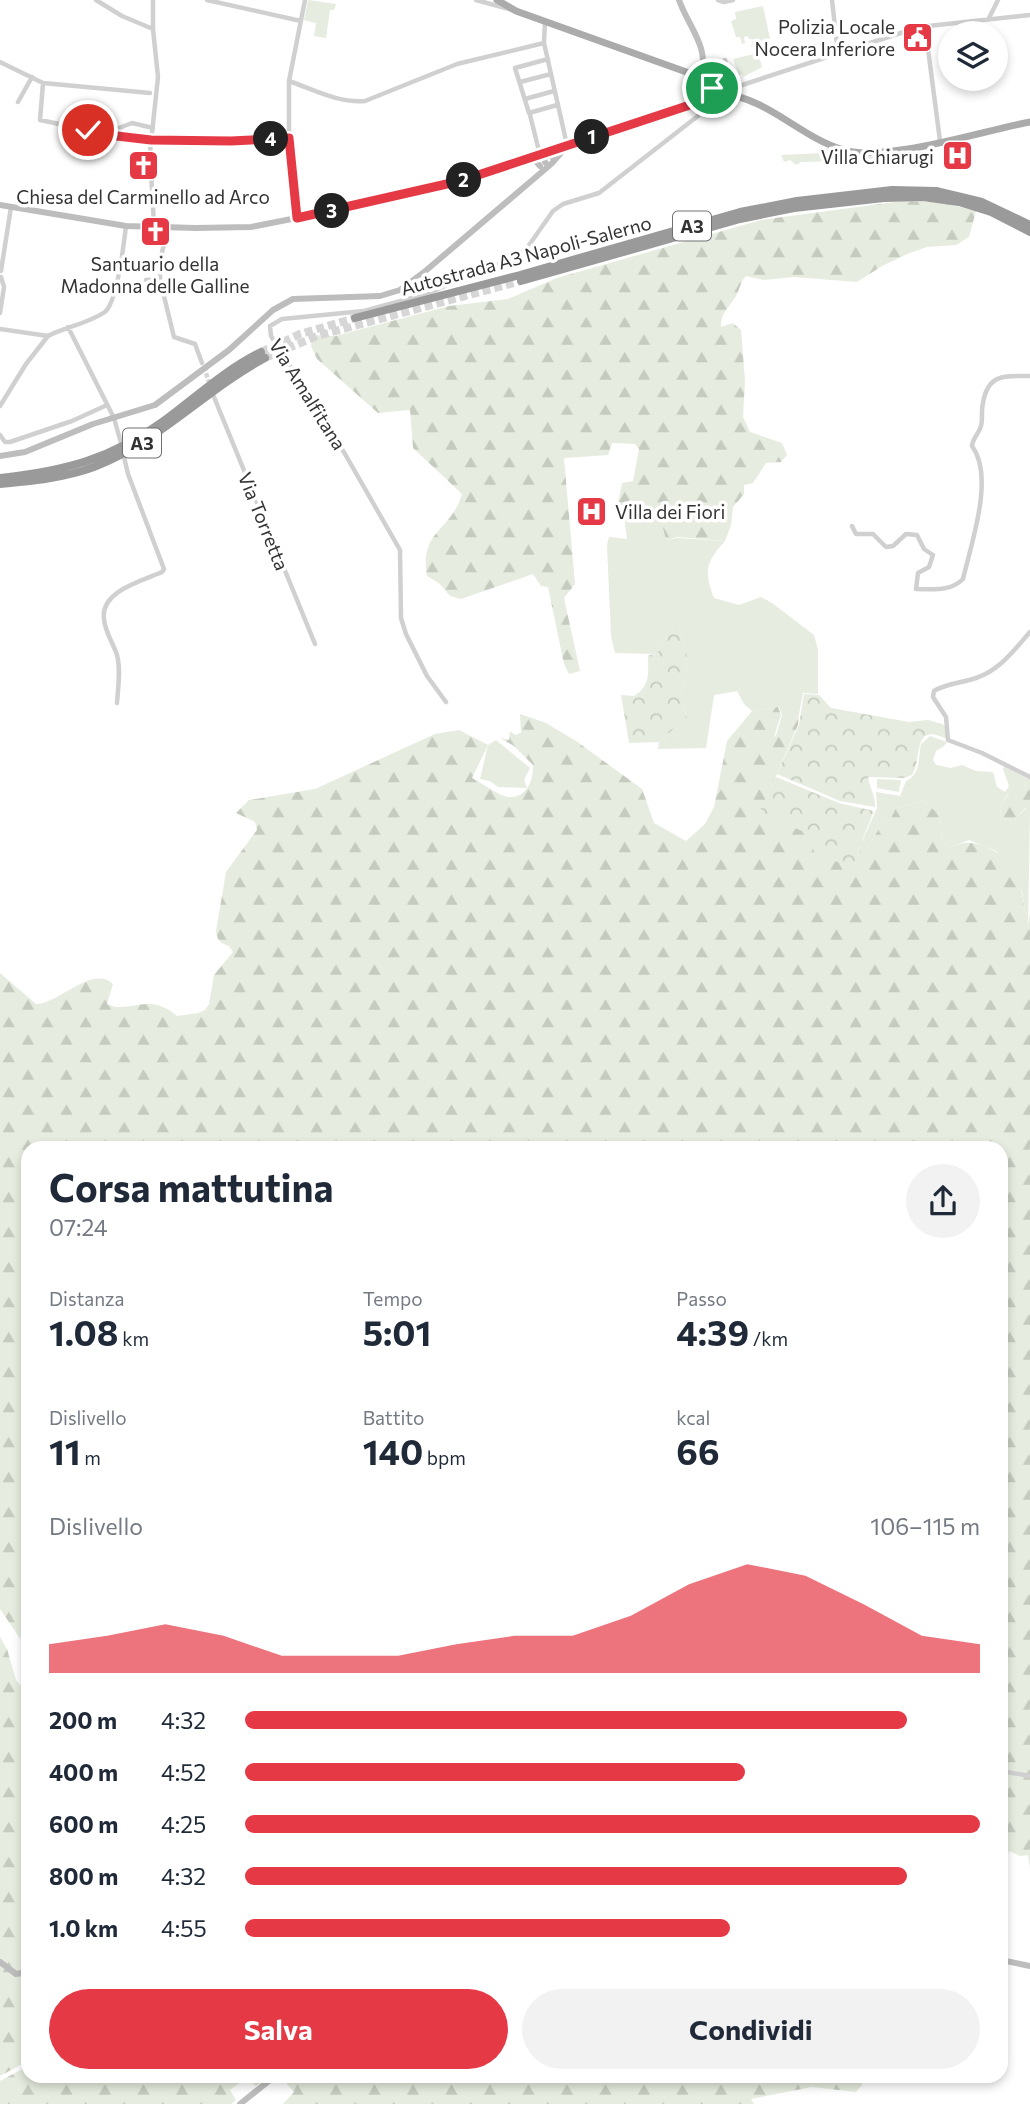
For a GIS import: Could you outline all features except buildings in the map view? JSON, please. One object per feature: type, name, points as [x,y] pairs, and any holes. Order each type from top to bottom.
[{"type":"highway","name":"Autostrada A3 Napoli-Salerno","points":[[355,318],[520,275],[740,212],[784,203],[883,191],[929,190],[975,200],[1030,225]]},
{"type":"highway","name":"Autostrada A3 Napoli-Salerno","points":[[521,281],[748,217],[794,208],[884,198],[923,197],[960,202],[991,212],[1030,232]]},
{"type":"highway","name":"A3","points":[[0,478],[62,470],[112,452],[156,427],[232,369],[263,355],[160,431],[114,458],[86,470],[61,476],[0,484]]},
{"type":"main road","points":[[497,0],[516,11],[704,79],[829,145],[844,150],[884,152],[1030,122]]},
{"type":"street","points":[[96,0],[122,16],[153,29]]},
{"type":"street","points":[[153,0],[158,77],[150,164],[154,226]]},
{"type":"street","points":[[207,0],[231,2],[301,21]]},
{"type":"street","points":[[297,218],[289,138],[289,81],[304,0]]},
{"type":"street","points":[[478,1],[489,0]]},
{"type":"street","points":[[679,0],[703,51],[704,79]]},
{"type":"street","points":[[718,0],[733,0]]},
{"type":"street","points":[[832,0],[838,52]]},
{"type":"street","points":[[988,19],[998,0]]},
{"type":"street","points":[[478,1],[516,11]]},
{"type":"street","points":[[0,205],[126,226],[251,227],[460,181],[545,159],[567,146],[723,91],[925,26],[1030,15]]},
{"type":"street","points":[[545,21],[544,43],[567,146]]},
{"type":"street","points":[[925,26],[940,141]]},
{"type":"street","points":[[289,81],[333,98],[351,102],[365,101],[457,64],[544,43]]},
{"type":"street","points":[[545,159],[515,68],[548,59]]},
{"type":"street","points":[[725,60],[728,73]]},
{"type":"street","points":[[0,62],[43,83],[150,93]]},
{"type":"street","points":[[520,82],[551,74]]},
{"type":"street","points":[[18,102],[32,77]]},
{"type":"street","points":[[43,83],[40,120],[103,134],[151,139],[231,141],[289,138]]},
{"type":"street","points":[[525,99],[554,91]]},
{"type":"street","name":"Via Amalfitana","points":[[446,702],[427,676],[401,618],[400,550],[357,473],[271,336],[270,326],[282,319],[364,311],[417,296],[513,259],[527,248],[553,211],[563,204],[599,192],[712,105],[723,91]]},
{"type":"street","points":[[529,114],[557,105]]},
{"type":"street","points":[[103,134],[104,128],[119,128],[132,123],[153,128]]},
{"type":"street","points":[[0,456],[24,452],[155,405],[286,302],[302,298],[380,296],[400,290],[528,182],[545,159]]},
{"type":"street","points":[[0,313],[4,287],[1,274],[11,207]]},
{"type":"street","points":[[0,406],[26,364],[48,336],[102,314],[110,307],[120,269],[126,226]]},
{"type":"street","points":[[168,227],[160,261],[163,297],[174,337],[195,344],[202,363]]},
{"type":"street","points":[[146,280],[160,279]]},
{"type":"street","points":[[68,327],[114,418],[121,443]]},
{"type":"street","points":[[0,329],[48,336]]},
{"type":"street","points":[[852,526],[856,534],[873,534],[886,547],[893,547],[906,534],[917,534],[924,549],[933,555],[929,567],[918,573],[916,589],[948,588],[957,585],[963,579],[983,484],[978,453],[972,446],[973,437],[981,429],[985,394],[991,382],[996,379],[1030,376]]},
{"type":"street","name":"Via Torretta","points":[[214,397],[315,644]]},
{"type":"street","points":[[0,435],[5,442],[10,442],[72,421],[108,405]]},
{"type":"street","points":[[117,703],[119,665],[103,618],[105,606],[109,599],[127,587],[164,569],[124,457]]},
{"type":"street","points":[[1030,632],[999,666],[974,679],[942,686],[934,691],[933,697],[946,717],[948,740],[1030,776]]},
{"type":"street","points":[[1008,1772],[1030,1776]]},
{"type":"street","points":[[1008,1961],[1030,1966]]},
{"type":"street","points":[[0,1962],[16,1974],[21,1973]]},
{"type":"street","points":[[240,2104],[266,2083]]},
{"type":"green space","points":[[308,0],[336,4],[334,10],[330,10],[326,38],[314,36],[316,23],[304,20]]},
{"type":"green space","points":[[763,6],[770,39],[751,47],[753,39],[748,36],[744,37],[745,43],[742,44],[740,37],[736,37],[731,21],[736,19],[735,12]]},
{"type":"green space","points":[[758,53],[762,67],[743,77],[742,74],[739,75],[733,59]]},
{"type":"green space","points":[[823,147],[852,156],[895,158],[878,162],[801,162],[796,165],[790,160],[784,162],[781,155],[824,153]]},
{"type":"green space","points":[[902,201],[940,202],[976,211],[969,237],[956,245],[927,247],[907,254],[857,282],[794,277],[764,280],[746,276],[724,314],[721,327],[733,323],[741,330],[745,381],[743,417],[750,432],[782,443],[787,455],[781,462],[766,463],[753,483],[744,485],[744,494],[733,507],[731,525],[725,541],[677,537],[666,540],[660,515],[640,512],[621,517],[616,513],[622,483],[633,481],[639,449],[635,444],[612,443],[608,455],[564,458],[575,584],[564,598],[580,671],[569,674],[564,664],[548,587],[541,586],[533,574],[461,599],[450,596],[440,584],[427,576],[428,549],[437,532],[457,507],[462,494],[413,448],[410,410],[378,413],[317,359],[311,346],[313,335],[335,336],[449,306],[508,299],[557,278],[761,220]]},
{"type":"green space","points":[[640,512],[660,515],[667,540],[676,538],[725,541],[713,555],[708,568],[714,598],[739,605],[761,597],[814,635],[818,650],[818,694],[803,693],[799,714],[776,736],[782,715],[779,707],[752,711],[744,704],[737,691],[714,695],[706,748],[658,749],[659,742],[687,717],[683,696],[687,657],[678,624],[673,624],[657,654],[615,653],[611,636],[607,545],[609,537],[627,539],[624,516]]},
{"type":"green space","points":[[673,624],[678,624],[686,653],[683,696],[687,717],[659,742],[629,743],[621,695],[634,696],[643,688],[647,678],[648,655],[657,654]]},
{"type":"green space","points":[[804,694],[819,695],[831,708],[909,722],[928,720],[942,724],[947,728],[947,739],[936,735],[923,738],[912,775],[904,778],[868,777],[875,807],[840,801],[777,774],[799,725]]},
{"type":"green space","points":[[778,707],[781,715],[774,737],[799,714],[798,725],[760,813],[810,834],[859,862],[857,853],[866,850],[883,822],[891,818],[896,808],[923,801],[940,815],[942,841],[950,847],[972,843],[998,853],[1007,861],[1018,880],[1028,925],[1030,914],[1030,1869],[1028,1855],[1020,1856],[1009,1851],[1008,1854],[1008,1141],[21,1141],[21,1640],[0,1609],[0,973],[36,1004],[86,982],[105,979],[113,984],[107,1004],[115,1007],[148,1004],[167,1009],[177,1016],[198,1013],[205,1010],[209,1004],[214,975],[233,952],[220,941],[216,931],[226,872],[257,830],[255,822],[236,813],[249,800],[315,789],[435,734],[459,730],[488,745],[472,778],[500,794],[514,797],[528,787],[533,765],[514,746],[500,738],[509,740],[510,731],[515,735],[521,733],[520,714],[546,723],[576,741],[642,789],[654,823],[686,841],[705,824],[714,807],[727,741],[752,711]]},
{"type":"green space","points":[[930,736],[947,742],[936,751],[933,760],[936,765],[951,768],[962,765],[976,771],[993,772],[997,787],[1005,792],[1009,786],[1004,766],[1026,778],[1025,792],[1008,794],[1000,806],[1001,819],[1014,821],[1026,808],[1030,811],[1028,928],[1022,891],[996,851],[969,840],[950,847],[942,841],[940,815],[923,801],[896,808],[891,818],[883,822],[866,850],[857,853],[877,808],[876,792],[900,796],[906,781],[917,770],[921,744]]},
{"type":"green space","points":[[496,740],[530,768],[524,780],[527,788],[498,787],[490,781],[480,779],[488,745]]},
{"type":"green space","points":[[776,777],[839,803],[874,811],[857,853],[859,862],[840,863],[814,852],[810,834],[759,813]]},
{"type":"green space","points":[[1026,778],[1030,779],[1030,811],[1025,808],[1014,821],[1001,819],[1000,806],[1014,787],[1025,792]]},
{"type":"green space","points":[[877,779],[901,780],[899,792],[877,788]]},
{"type":"green space","points":[[0,1637],[7,1649],[16,1680],[21,1686],[21,2065],[0,2076]]},
{"type":"green space","points":[[21,2070],[21,2083],[239,2083],[230,2090],[236,2100],[231,2104],[0,2104],[0,2081]]},
{"type":"green space","points":[[286,2083],[862,2085],[856,2092],[812,2087],[751,2099],[754,2104],[283,2104],[294,2092]]},
{"type":"tunnel","points":[[265,358],[317,336],[521,281]]},
{"type":"tunnel","points":[[261,352],[300,334],[355,318]]},
{"type":"tunnel","points":[[204,367],[210,385]]},
{"type":"place","name":"Polizia Locale Nocera Inferiore","points":[[918,37]]},
{"type":"place","name":"Villa Chiarugi","points":[[957,156]]},
{"type":"place","name":"Chiesa del Carminello ad Arco","points":[[143,165]]},
{"type":"place","name":"Santuario della Madonna delle Galline","points":[[155,232]]},
{"type":"place","name":"Villa dei Fiori","points":[[592,511]]},
{"type":"route","points":[[88,130],[91,133],[151,140],[231,141],[289,138],[297,218],[460,181],[711,98],[712,88]]}]
